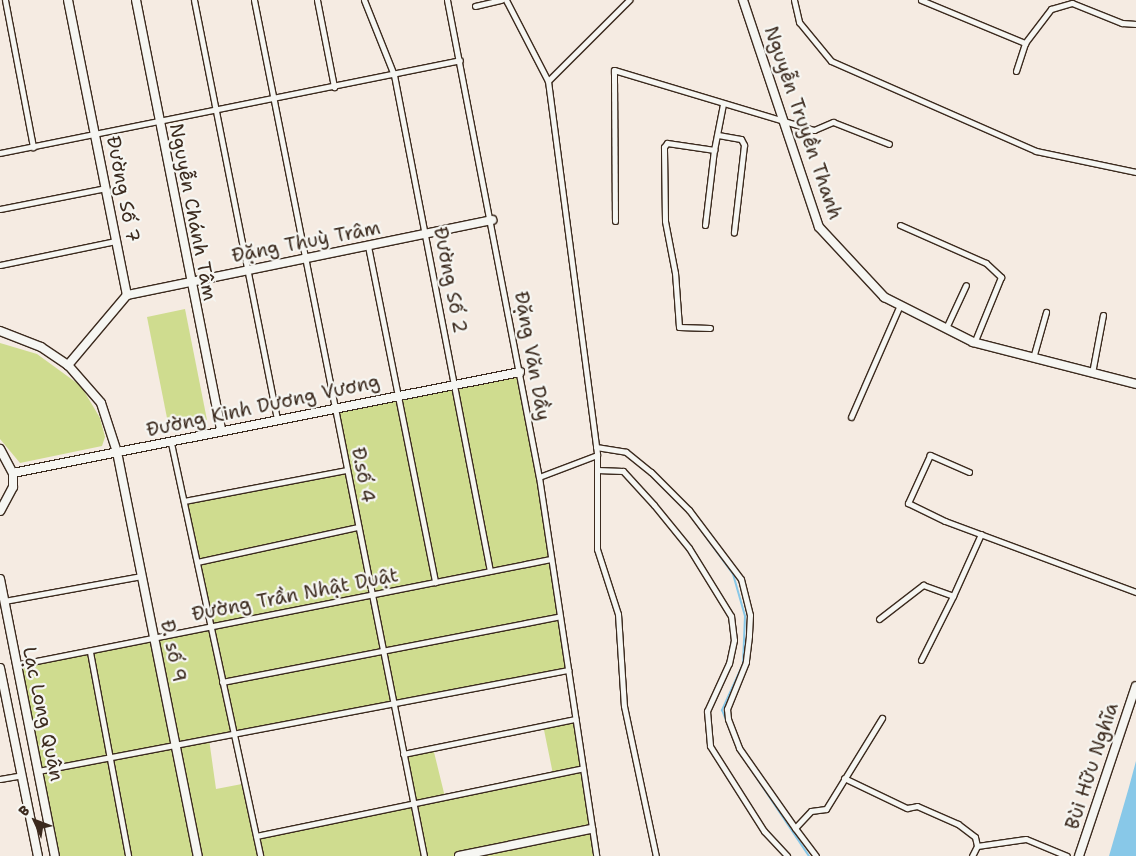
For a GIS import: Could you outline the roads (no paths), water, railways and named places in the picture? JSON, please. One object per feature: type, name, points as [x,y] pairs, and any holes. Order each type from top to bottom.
[{"type":"street","points":[[5,0],[33,147]]},
{"type":"street","name":"Đường Số 7","points":[[68,0],[128,295]]},
{"type":"street","name":"Nguyễn Chánh Tâm","points":[[136,0],[158,122],[221,431]]},
{"type":"street","points":[[194,0],[277,420]]},
{"type":"street","name":"Đ.số 4","points":[[254,0],[424,856]]},
{"type":"street","points":[[317,0],[334,86]]},
{"type":"street","name":"Đường Số 2","points":[[364,0],[394,74],[427,234],[490,571]]},
{"type":"street","name":"Đặng Văn Dầy","points":[[447,0],[492,220],[539,478],[596,856]]},
{"type":"street","points":[[475,6],[501,0]]},
{"type":"street","points":[[506,0],[548,81],[597,455],[597,549],[618,614],[624,706],[656,856]]},
{"type":"street","points":[[548,81],[629,0]]},
{"type":"street","name":"Nguyễn Truyền Thanh","points":[[743,0],[818,227],[884,297],[974,342],[1136,384]]},
{"type":"street","points":[[794,0],[799,22],[831,62],[1036,151],[1136,172]]},
{"type":"street","points":[[921,0],[1025,43]]},
{"type":"street","points":[[1016,71],[1025,43],[1051,9],[1072,3],[1122,23],[1136,24]]},
{"type":"street","points":[[0,153],[460,60]]},
{"type":"street","points":[[615,221],[614,70],[814,130],[833,122],[889,144]]},
{"type":"street","points":[[705,225],[714,150],[723,104]]},
{"type":"street","points":[[718,135],[741,139],[744,145],[734,232]]},
{"type":"street","points":[[710,328],[679,327],[665,221],[664,147],[667,144],[714,150]]},
{"type":"street","points":[[0,209],[106,188]]},
{"type":"street","name":"Đặng Thuỳ Trâm","points":[[128,295],[492,220]]},
{"type":"street","points":[[900,225],[986,262],[1001,277],[974,342]]},
{"type":"street","points":[[0,265],[116,241]]},
{"type":"street","points":[[368,246],[435,582]]},
{"type":"street","points":[[946,328],[966,285]]},
{"type":"street","points":[[68,365],[128,295]]},
{"type":"street","points":[[851,417],[900,305]]},
{"type":"street","points":[[1033,358],[1046,312]]},
{"type":"street","points":[[1092,373],[1103,315]]},
{"type":"street","name":"Đ. số 9","points":[[0,331],[41,347],[68,365],[100,403],[117,452],[198,856]]},
{"type":"street","name":"Đường Kinh Dương Vương","points":[[12,473],[171,443],[334,407],[520,372]]},
{"type":"street","points":[[171,443],[222,682],[236,733],[260,856]]},
{"type":"street","points":[[596,447],[626,452],[651,472],[689,510],[741,579],[750,615],[747,654],[727,708],[728,719],[740,748],[816,856]]},
{"type":"street","points":[[0,449],[12,473],[13,487],[0,511]]},
{"type":"street","points":[[539,478],[597,455]]},
{"type":"street","points":[[969,472],[930,455],[908,503],[981,534],[1136,592]]},
{"type":"street","points":[[184,501],[347,470]]},
{"type":"street","points":[[597,470],[624,471],[689,548],[730,616],[734,640],[729,663],[707,711],[710,746],[764,831],[787,856]]},
{"type":"street","points":[[197,562],[358,527]]},
{"type":"street","points":[[920,660],[953,596],[981,534]]},
{"type":"street","name":"Đường Trần Nhật Duật","points":[[16,665],[90,652],[551,559]]},
{"type":"street","points":[[2,602],[142,576]]},
{"type":"street","name":"Lạc Long Quân","points":[[0,579],[2,602],[55,856]]},
{"type":"street","points":[[878,619],[923,585],[953,596]]},
{"type":"street","points":[[222,682],[560,616]]},
{"type":"street","points":[[90,652],[128,856]]},
{"type":"street","points":[[0,668],[16,665]]},
{"type":"street","name":"Lạc Long Quân","points":[[0,668],[38,856]]},
{"type":"street","points":[[0,779],[393,701],[568,670]]},
{"type":"street","name":"Bùi Hữu Nghĩa","points":[[1077,855],[1136,686]]},
{"type":"street","points":[[795,828],[811,811],[826,809],[882,718]]},
{"type":"street","points":[[403,754],[575,719]]},
{"type":"street","points":[[256,836],[583,768]]},
{"type":"street","points":[[844,778],[908,808],[917,806],[958,824],[975,837],[977,846],[972,856]]},
{"type":"street","points":[[459,856],[591,829]]},
{"type":"street","points":[[977,846],[1026,840],[1067,856]]},
{"type":"water","points":[[1136,761],[1136,856],[1109,856],[1129,787]]},
{"type":"waterway","points":[[692,518],[733,574],[745,616],[743,664],[722,710],[737,748]]},
{"type":"waterway","points":[[748,765],[809,856]]}]
